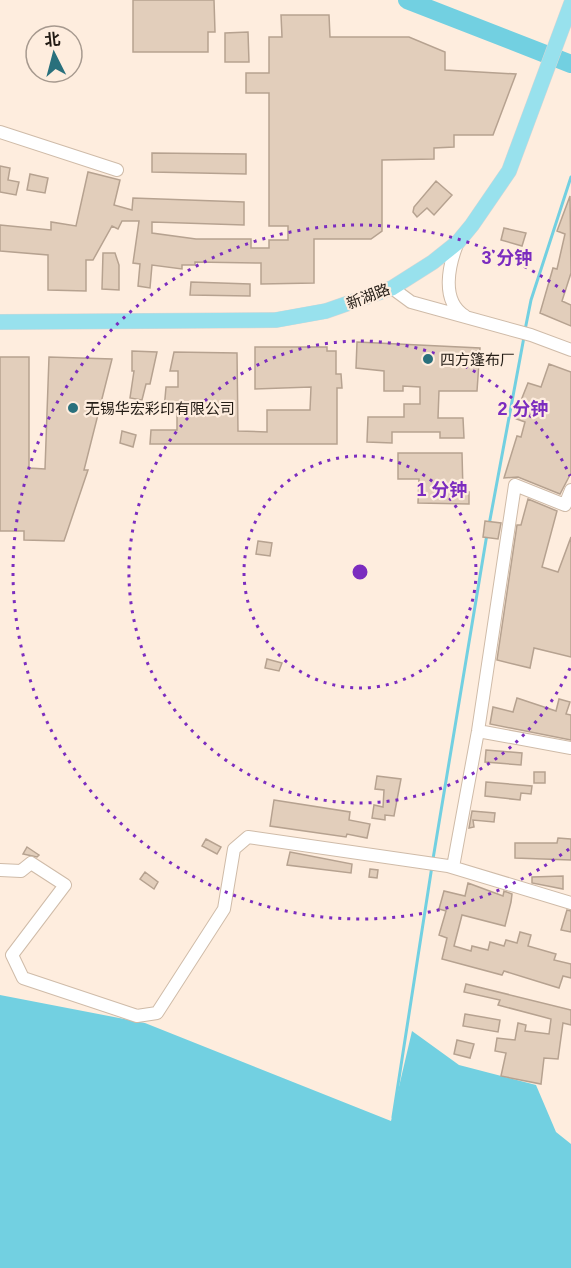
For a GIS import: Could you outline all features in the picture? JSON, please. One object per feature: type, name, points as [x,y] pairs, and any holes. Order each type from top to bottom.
[{"type":"main road","name":"新湖路","points":[[0,322],[276,320],[326,311],[392,288],[433,262],[458,242],[509,171],[571,4]]},
{"type":"street","points":[[0,132],[117,170]]},
{"type":"street","points":[[458,242],[451,257],[450,297],[454,306],[471,319]]},
{"type":"street","points":[[392,288],[411,302],[531,335],[571,350]]},
{"type":"street","points":[[451,867],[478,731],[515,485],[565,505],[571,490]]},
{"type":"street","points":[[478,731],[571,748]]},
{"type":"street","points":[[0,870],[21,872],[31,863],[65,885],[12,954],[23,978],[138,1016],[157,1012],[224,909],[234,849],[248,837],[451,867],[571,903]]},
{"type":"water","points":[[0,995],[145,1023],[391,1121],[412,1031],[459,1065],[536,1085],[556,1132],[571,1144],[571,1268],[0,1268]]},
{"type":"building","points":[[133,0],[214,0],[215,32],[208,32],[208,52],[133,52]]},
{"type":"building","points":[[281,15],[329,15],[330,37],[409,37],[445,52],[445,70],[516,74],[493,135],[454,135],[454,147],[434,148],[434,159],[382,160],[382,231],[371,239],[314,239],[314,283],[261,284],[261,263],[195,262],[195,265],[182,265],[182,269],[152,265],[150,288],[138,286],[140,264],[133,263],[139,221],[122,221],[118,229],[112,226],[93,260],[86,260],[86,291],[48,290],[48,255],[0,251],[0,225],[51,230],[51,222],[76,226],[88,172],[120,180],[114,205],[132,210],[133,198],[244,202],[244,225],[152,222],[152,233],[196,239],[251,239],[251,248],[269,248],[269,240],[288,240],[288,226],[269,226],[269,93],[246,93],[246,73],[269,73],[269,37],[282,37]]},
{"type":"building","points":[[248,32],[249,62],[225,62],[225,33]]},
{"type":"building","points":[[152,153],[246,154],[246,174],[152,172]]},
{"type":"building","points":[[0,166],[10,168],[8,180],[19,182],[16,195],[0,192]]},
{"type":"building","points":[[30,174],[48,178],[45,193],[27,190]]},
{"type":"building","points":[[436,181],[452,195],[434,215],[427,208],[417,217],[413,212],[414,207]]},
{"type":"building","points":[[570,196],[571,273],[562,301],[571,305],[571,326],[540,313],[553,268],[557,269],[565,234],[557,231]]},
{"type":"building","points":[[504,228],[526,233],[522,246],[501,240]]},
{"type":"building","points":[[103,253],[115,253],[119,265],[119,290],[102,289]]},
{"type":"building","points":[[191,282],[250,284],[250,296],[190,295]]},
{"type":"building","points":[[357,342],[480,348],[477,391],[439,391],[438,418],[463,418],[464,438],[440,438],[440,432],[392,432],[392,443],[367,442],[368,417],[404,417],[404,404],[420,404],[420,387],[403,386],[403,391],[384,391],[384,371],[356,368]]},
{"type":"building","points":[[255,347],[327,347],[327,351],[336,351],[336,374],[341,374],[342,388],[337,388],[337,444],[150,444],[151,430],[177,430],[177,410],[164,410],[166,387],[178,387],[178,371],[170,371],[174,352],[237,353],[238,431],[267,432],[267,410],[310,410],[311,387],[255,389]]},
{"type":"building","points":[[132,351],[157,352],[150,384],[146,384],[142,400],[130,398],[134,371],[132,371]]},
{"type":"building","points":[[0,357],[29,357],[29,468],[45,469],[49,357],[112,359],[84,470],[88,470],[64,541],[24,540],[24,531],[0,531]]},
{"type":"building","points":[[549,364],[571,372],[571,473],[560,494],[518,477],[504,478],[517,436],[521,437],[525,422],[514,418],[528,383],[541,387]]},
{"type":"building","points":[[122,431],[136,435],[133,447],[120,443]]},
{"type":"building","points":[[398,453],[462,453],[463,492],[469,492],[469,504],[418,503],[419,479],[398,479]]},
{"type":"building","points":[[528,499],[557,511],[542,567],[558,572],[571,537],[571,657],[534,648],[530,668],[497,660],[517,525],[521,525]]},
{"type":"building","points":[[485,521],[501,523],[498,539],[483,537]]},
{"type":"building","points":[[258,541],[272,543],[270,556],[256,554]]},
{"type":"building","points":[[267,659],[282,663],[279,671],[265,668]]},
{"type":"building","points":[[517,698],[556,711],[559,699],[570,702],[566,714],[571,715],[571,740],[490,724],[493,707],[513,712]]},
{"type":"building","points":[[486,750],[522,753],[521,765],[485,762]]},
{"type":"building","points":[[534,772],[545,772],[545,783],[534,783]]},
{"type":"building","points":[[377,776],[401,779],[394,816],[385,815],[385,820],[372,818],[374,805],[383,807],[384,790],[375,789]]},
{"type":"building","points":[[486,782],[532,786],[531,794],[521,793],[520,800],[485,796]]},
{"type":"building","points":[[274,800],[350,812],[349,820],[370,824],[367,838],[270,826]]},
{"type":"building","points":[[472,811],[495,813],[494,822],[473,820],[474,827],[469,828]]},
{"type":"building","points":[[558,838],[571,839],[571,860],[515,858],[515,843],[557,843]]},
{"type":"building","points":[[206,839],[221,847],[217,854],[202,846]]},
{"type":"building","points":[[27,847],[39,855],[37,857],[23,854]]},
{"type":"building","points":[[290,852],[352,864],[351,873],[287,865]]},
{"type":"building","points":[[370,869],[378,870],[377,878],[369,877]]},
{"type":"building","points":[[145,872],[158,882],[154,889],[140,879]]},
{"type":"building","points":[[563,876],[563,889],[532,883],[532,877]]},
{"type":"building","points":[[468,883],[503,896],[504,891],[512,894],[511,902],[505,926],[462,915],[454,946],[471,951],[472,946],[488,950],[490,942],[504,946],[506,940],[517,943],[520,932],[531,935],[528,946],[556,954],[554,960],[571,964],[571,978],[563,976],[559,988],[504,971],[502,975],[442,959],[447,938],[439,935],[446,911],[439,909],[444,891],[465,896]]},
{"type":"building","points":[[567,910],[571,911],[571,932],[561,930]]},
{"type":"building","points":[[466,984],[571,1010],[571,1025],[563,1023],[558,1059],[544,1058],[541,1084],[501,1076],[506,1053],[495,1051],[497,1038],[515,1040],[518,1023],[526,1025],[525,1031],[549,1034],[551,1019],[498,1005],[500,1000],[464,992]]},
{"type":"building","points":[[465,1014],[500,1020],[498,1032],[463,1026]]},
{"type":"building","points":[[457,1040],[474,1044],[470,1058],[454,1054]]},
{"type":"waterway","points":[[407,0],[571,64]]},
{"type":"waterway","points":[[525,330],[531,300],[571,177]]},
{"type":"waterway","points":[[489,525],[524,337]]},
{"type":"waterway","points":[[433,859],[487,534]]},
{"type":"waterway","points":[[393,1117],[432,866]]},
{"type":"place","name":"四方篷布厂","points":[[428,359]]},
{"type":"place","name":"无锡华宏彩印有限公司","points":[[73,408]]}]
